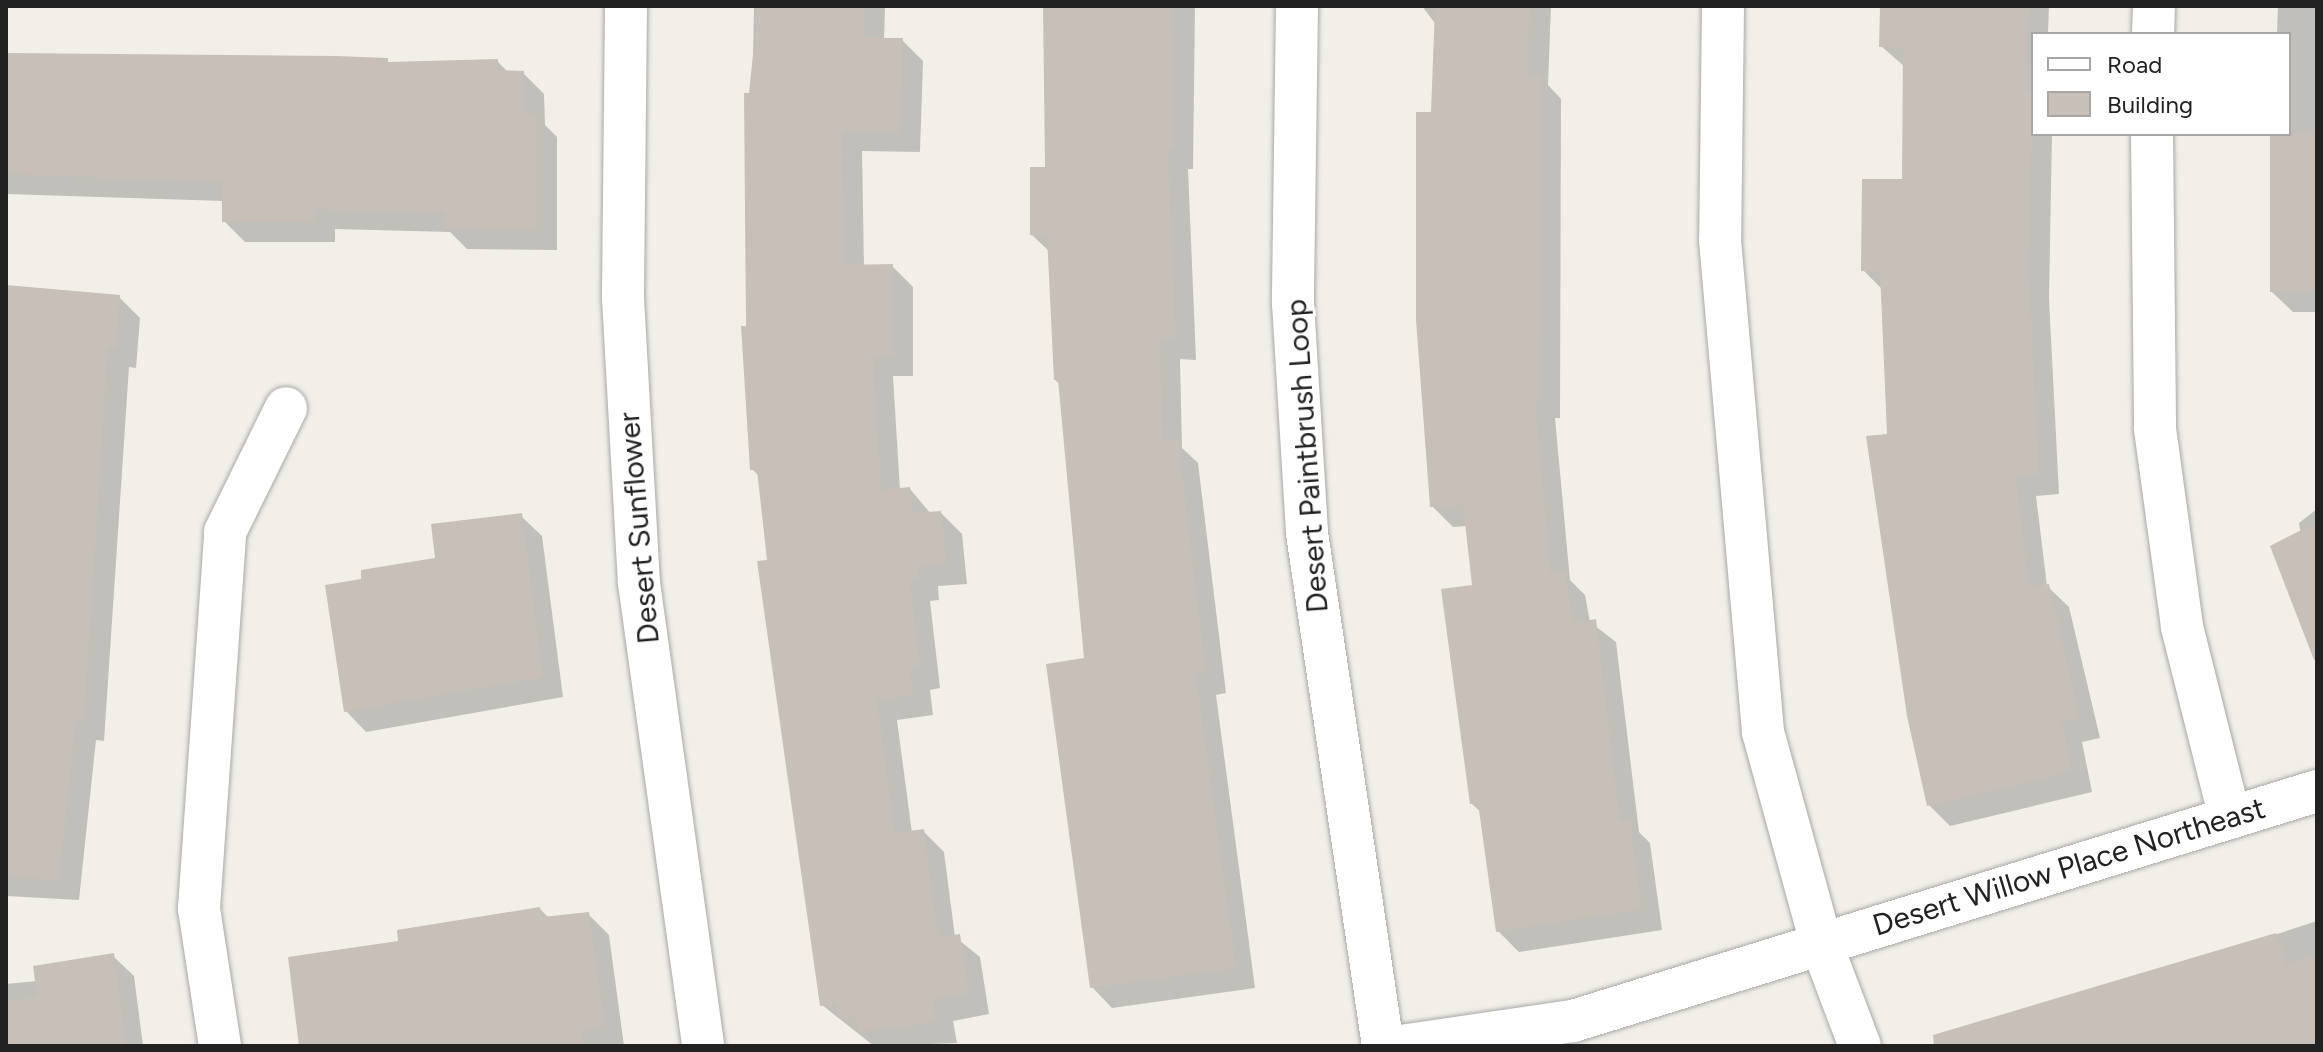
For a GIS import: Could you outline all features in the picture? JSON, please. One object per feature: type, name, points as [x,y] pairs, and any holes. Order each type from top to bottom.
[{"type":"street","name":"Desert Sunflower","points":[[626,6],[623,298],[639,583],[703,1046]]},
{"type":"street","name":"Desert Paintbrush Loop","points":[[1297,6],[1293,303],[1307,533],[1383,1046]]},
{"type":"street","points":[[1723,6],[1720,240],[1763,732],[1821,943],[1860,1046]]},
{"type":"street","points":[[2153,32],[2154,6]]},
{"type":"street","points":[[2152,136],[2155,429],[2182,627],[2230,818]]},
{"type":"street","points":[[220,1046],[199,908],[225,532],[286,408]]},
{"type":"street","name":"Desert Willow Place Northeast","points":[[1401,1046],[1573,1021],[2317,791]]},
{"type":"building","points":[[758,6],[864,6],[863,38],[903,38],[900,132],[842,131],[844,265],[893,264],[893,355],[873,356],[881,490],[910,487],[913,513],[941,511],[947,564],[918,565],[919,580],[910,581],[920,667],[910,669],[913,695],[877,700],[895,833],[924,829],[938,937],[960,934],[969,993],[933,1000],[937,1022],[858,1032],[856,1017],[838,1018],[836,1004],[820,1006],[757,561],[767,560],[757,470],[750,470],[741,326],[746,326],[744,93],[749,93]]},
{"type":"building","points":[[1043,6],[1172,6],[1173,149],[1168,148],[1176,340],[1160,339],[1163,440],[1178,440],[1206,672],[1196,674],[1236,968],[1090,988],[1046,664],[1084,658],[1058,380],[1054,380],[1047,236],[1030,235],[1030,167],[1045,167]]},
{"type":"building","points":[[1435,6],[1530,6],[1527,76],[1541,76],[1540,398],[1535,398],[1551,574],[1565,572],[1574,623],[1596,619],[1620,821],[1630,820],[1642,909],[1496,932],[1478,803],[1470,804],[1441,589],[1472,585],[1463,505],[1430,507],[1416,320],[1416,112],[1431,112]]},
{"type":"building","points":[[1880,6],[2030,6],[2025,90],[2031,90],[2029,277],[2039,474],[2016,476],[2029,587],[2049,584],[2080,718],[2062,721],[2072,771],[1927,806],[1907,716],[1866,436],[1887,434],[1880,271],[1861,271],[1862,179],[1902,179],[1903,47],[1879,47]]},
{"type":"building","points":[[6,53],[336,56],[388,58],[388,62],[498,59],[498,70],[524,71],[525,113],[537,114],[537,230],[444,229],[444,213],[315,209],[314,222],[222,222],[222,182],[6,174]]},
{"type":"building","points":[[2317,134],[2317,292],[2270,292],[2270,136]]},
{"type":"building","points":[[6,285],[120,295],[116,348],[108,347],[84,721],[76,721],[59,880],[6,877]]},
{"type":"building","points":[[522,513],[543,677],[344,712],[325,585],[361,579],[361,570],[435,558],[431,524]]},
{"type":"building","points":[[2317,522],[2317,659],[2314,660],[2270,546]]},
{"type":"building","points":[[540,907],[542,917],[589,912],[605,1026],[581,1030],[585,1046],[299,1046],[288,957],[398,941],[397,930]]},
{"type":"building","points":[[2276,933],[2287,965],[2317,954],[2317,1046],[1934,1046],[1933,1035]]},
{"type":"building","points":[[114,953],[126,1046],[6,1046],[6,1001],[37,997],[33,966]]}]
